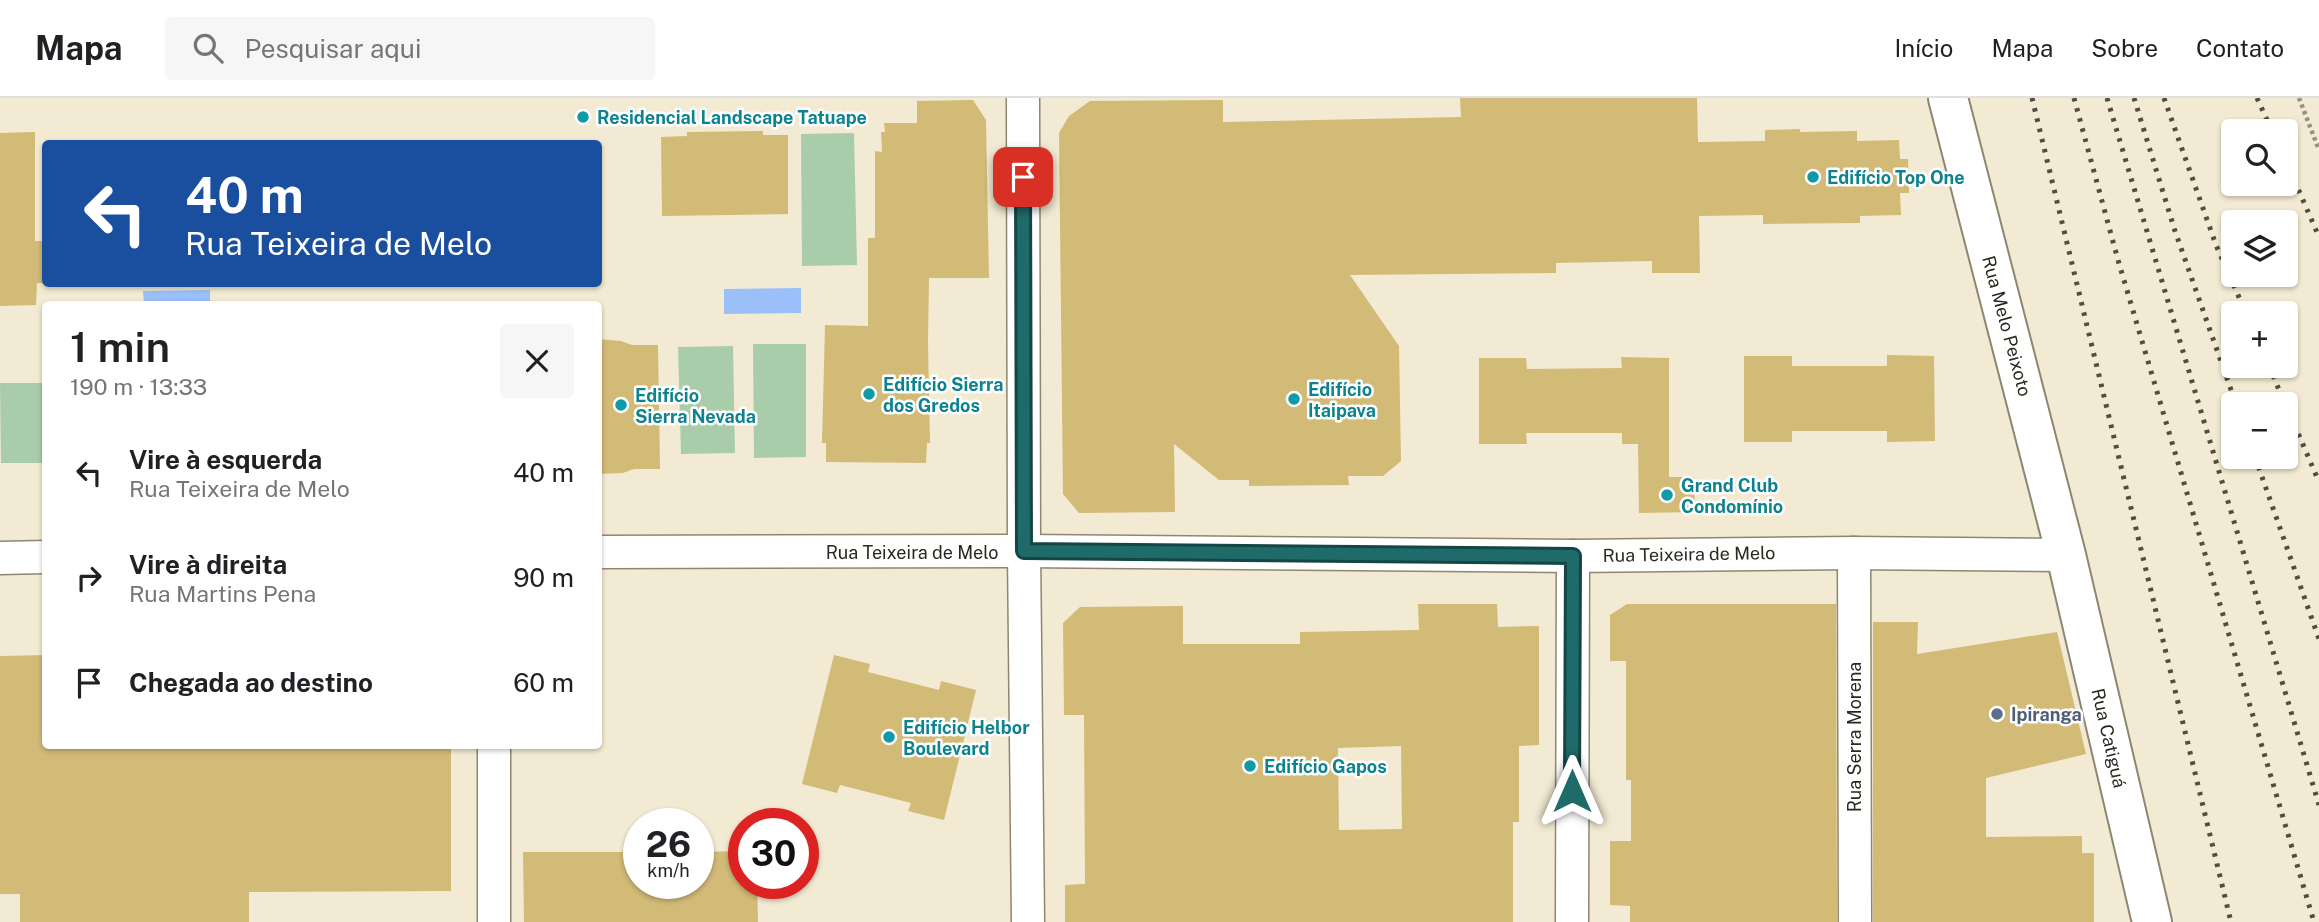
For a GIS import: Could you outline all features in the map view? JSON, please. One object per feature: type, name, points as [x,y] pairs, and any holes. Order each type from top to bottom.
[{"type":"main road","name":"Rua Melo Peixoto","points":[[1948,98],[2066,555]]},
{"type":"main road","name":"Rua Catiguá","points":[[2066,555],[2152,922]]},
{"type":"street","points":[[1023,98],[1028,922]]},
{"type":"street","name":"Rua Teixeira de Melo","points":[[602,552],[2066,555]]},
{"type":"street","name":"Rua Serra Morena","points":[[1854,553],[1855,922]]},
{"type":"street","points":[[1572,922],[1573,556]]},
{"type":"street","points":[[0,558],[42,557]]},
{"type":"street","points":[[494,749],[494,922]]},
{"type":"path","points":[[2299,98],[2319,150]]},
{"type":"green space","points":[[854,133],[857,265],[802,266],[801,134]]},
{"type":"green space","points":[[753,344],[806,344],[806,457],[754,458]]},
{"type":"green space","points":[[733,346],[735,453],[681,454],[678,347]]},
{"type":"green space","points":[[0,383],[42,383],[42,463],[1,463]]},
{"type":"water","points":[[801,288],[801,313],[724,314],[724,289]]},
{"type":"water","points":[[210,290],[210,301],[144,301],[143,291]]},
{"type":"building","points":[[1460,98],[1697,98],[1698,142],[1765,141],[1765,130],[1857,131],[1857,141],[1899,140],[1900,159],[1908,159],[1909,193],[1900,193],[1901,215],[1860,216],[1860,223],[1763,224],[1763,215],[1699,216],[1700,273],[1652,273],[1652,261],[1556,263],[1556,273],[1350,275],[1399,346],[1401,461],[1383,476],[1348,476],[1349,485],[1249,486],[1249,480],[1219,480],[1174,444],[1175,512],[1079,513],[1063,494],[1059,133],[1069,116],[1090,101],[1223,100],[1223,122],[1461,117]]},
{"type":"building","points":[[973,100],[986,120],[989,278],[929,278],[930,443],[927,443],[926,463],[826,462],[826,443],[822,443],[825,325],[868,326],[868,238],[875,238],[875,151],[882,152],[881,132],[885,132],[884,123],[917,123],[917,101]]},
{"type":"building","points":[[763,131],[763,135],[788,135],[788,214],[662,216],[661,137],[687,136],[687,132]]},
{"type":"building","points":[[35,132],[35,241],[42,241],[42,283],[37,283],[36,305],[0,306],[0,133]]},
{"type":"building","name":"Edifício Sierra Nevada","points":[[602,339],[632,345],[658,345],[660,469],[634,469],[623,473],[602,474]]},
{"type":"building","points":[[1887,355],[1934,356],[1935,441],[1887,442],[1887,431],[1792,431],[1792,442],[1744,442],[1744,356],[1792,356],[1792,366],[1887,366]]},
{"type":"building","points":[[1621,357],[1669,358],[1669,477],[1694,477],[1695,512],[1639,513],[1638,444],[1622,444],[1622,433],[1526,433],[1527,444],[1479,444],[1479,358],[1526,358],[1527,369],[1622,368]]},
{"type":"building","points":[[1418,604],[1497,604],[1498,627],[1539,626],[1539,745],[1519,746],[1519,822],[1513,822],[1513,922],[1065,922],[1065,885],[1085,884],[1084,715],[1064,715],[1063,623],[1080,607],[1183,606],[1183,644],[1300,644],[1300,632],[1419,630]],"holes":[[[1401,746],[1402,829],[1339,830],[1338,748]]]},
{"type":"building","points":[[1627,604],[1836,604],[1837,922],[1630,922],[1630,906],[1610,905],[1610,841],[1631,841],[1631,780],[1626,780],[1626,661],[1610,661],[1610,615]]},
{"type":"building","points":[[1873,622],[1918,622],[1917,654],[2057,632],[2086,754],[1986,778],[1986,837],[2082,836],[2082,853],[2094,853],[2094,922],[1873,922]]},
{"type":"building","points":[[42,655],[42,749],[451,749],[451,891],[249,892],[249,922],[20,922],[20,894],[0,894],[0,656]]},
{"type":"building","name":"Edifício Helbor Boulevard","points":[[834,655],[870,664],[868,672],[939,690],[941,681],[976,690],[944,820],[908,811],[911,803],[840,785],[837,793],[802,784]]},
{"type":"building","points":[[728,851],[728,899],[757,899],[758,922],[524,922],[523,852],[623,852],[623,899],[714,899],[714,852]]},
{"type":"railway","points":[[2032,98],[2231,922]]},
{"type":"railway","points":[[2074,98],[2118,260],[2314,922]]},
{"type":"railway","points":[[2107,98],[2319,805]]},
{"type":"railway","points":[[2134,98],[2175,231],[2232,392]]},
{"type":"railway","points":[[2164,98],[2216,245],[2241,301]]},
{"type":"railway","points":[[2257,98],[2267,119]]},
{"type":"railway","points":[[2298,189],[2319,237]]},
{"type":"railway","points":[[2274,378],[2280,392]]},
{"type":"railway","points":[[2298,433],[2319,482]]},
{"type":"railway","points":[[2259,469],[2319,639]]},
{"type":"place","name":"Residencial Landscape Tatuape","points":[[583,117]]},
{"type":"place","name":"Edifício Top One","points":[[1813,177]]},
{"type":"place","name":"Edifício Sierra dos Gredos","points":[[869,394]]},
{"type":"place","name":"Edifício Itaipava","points":[[1294,399]]},
{"type":"place","name":"Edifício Sierra Nevada","points":[[621,405]]},
{"type":"place","name":"Grand Club Condomínio","points":[[1667,495]]},
{"type":"place","name":"Ipiranga","points":[[1997,714]]},
{"type":"place","name":"Edifício Helbor Boulevard","points":[[889,737]]},
{"type":"place","name":"Edifício Gapos","points":[[1250,766]]},
{"type":"route","points":[[1023,177],[1024,551],[1573,556],[1572,791]]}]
